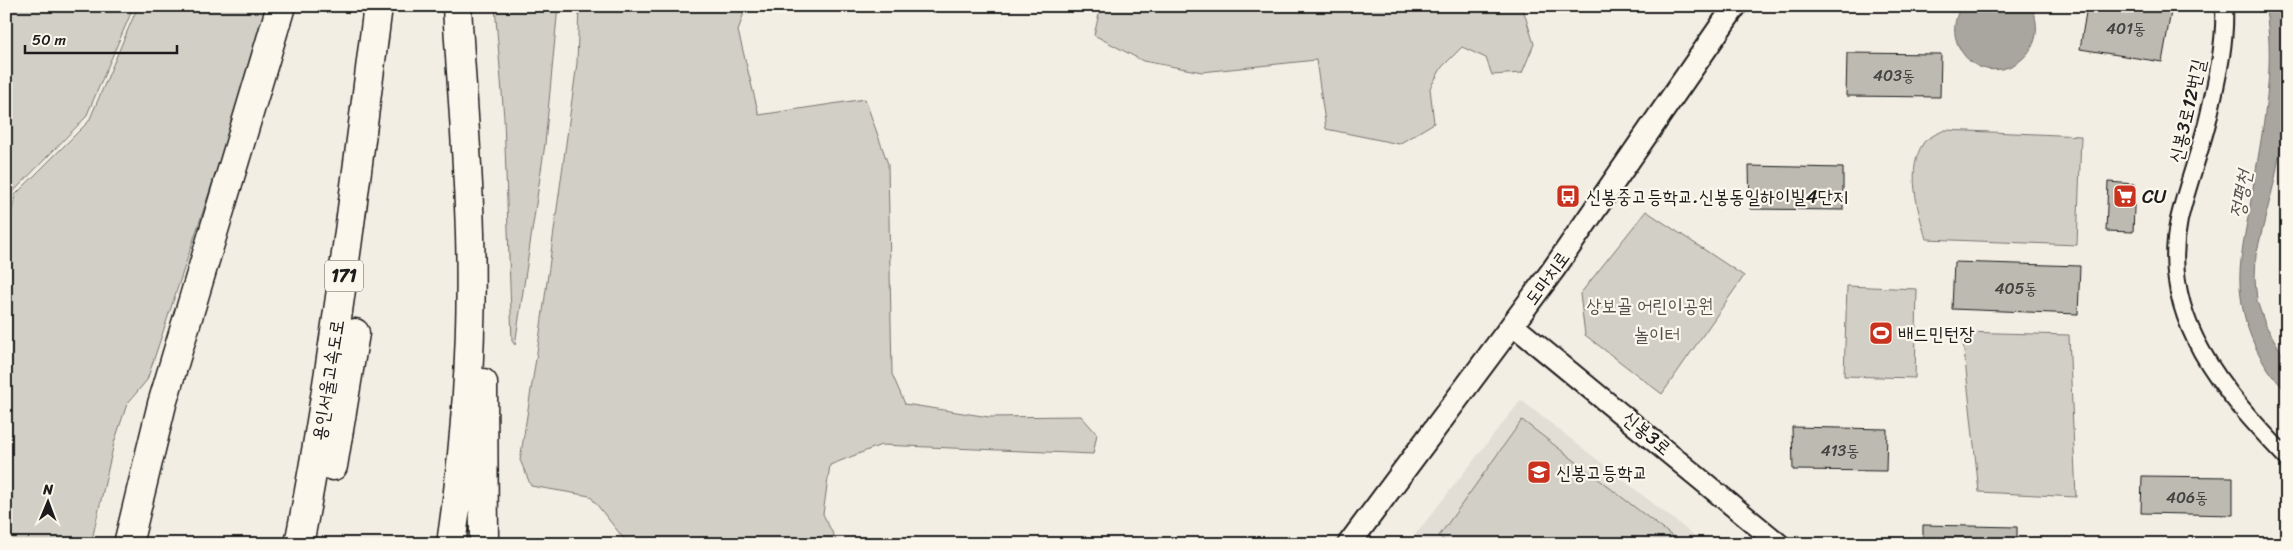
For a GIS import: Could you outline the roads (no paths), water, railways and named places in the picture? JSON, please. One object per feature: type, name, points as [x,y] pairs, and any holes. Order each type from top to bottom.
[{"type":"highway","points":[[128,544],[162,404],[281,6]]},
{"type":"highway","name":"용인서울고속도로","points":[[299,544],[343,291],[378,6]]},
{"type":"highway","name":"용인서울고속도로","points":[[318,544],[344,410],[367,247],[393,6]]},
{"type":"highway","points":[[456,6],[470,263],[482,383],[484,544]]},
{"type":"highway","points":[[451,544],[459,487],[468,365],[470,263]]},
{"type":"main road","name":"도마치로","points":[[1349,544],[1513,325],[1592,215],[1735,6]]},
{"type":"street","name":"신봉3로12번길","points":[[2224,6],[2225,24],[2218,76],[2202,146],[2179,221],[2176,254],[2178,284],[2186,316],[2198,348],[2216,377],[2240,408],[2287,458]]},
{"type":"street","name":"신봉3로","points":[[1513,325],[1779,544]]},
{"type":"place","name":"신봉중고등학교.신봉동일하이빌4단지","points":[[1568,196]]},
{"type":"place","name":"CU","points":[[2125,196]]},
{"type":"place","name":"배드민턴장","points":[[1881,333]]},
{"type":"place","name":"신봉고등학교","points":[[1539,472]]},
{"type":"water label","name":"정평천","points":[[2241,194]]},
{"type":"park label","name":"상보골 어린이공원","points":[[1650,305]]},
{"type":"park label","name":"놀이터","points":[[1657,334]]}]
